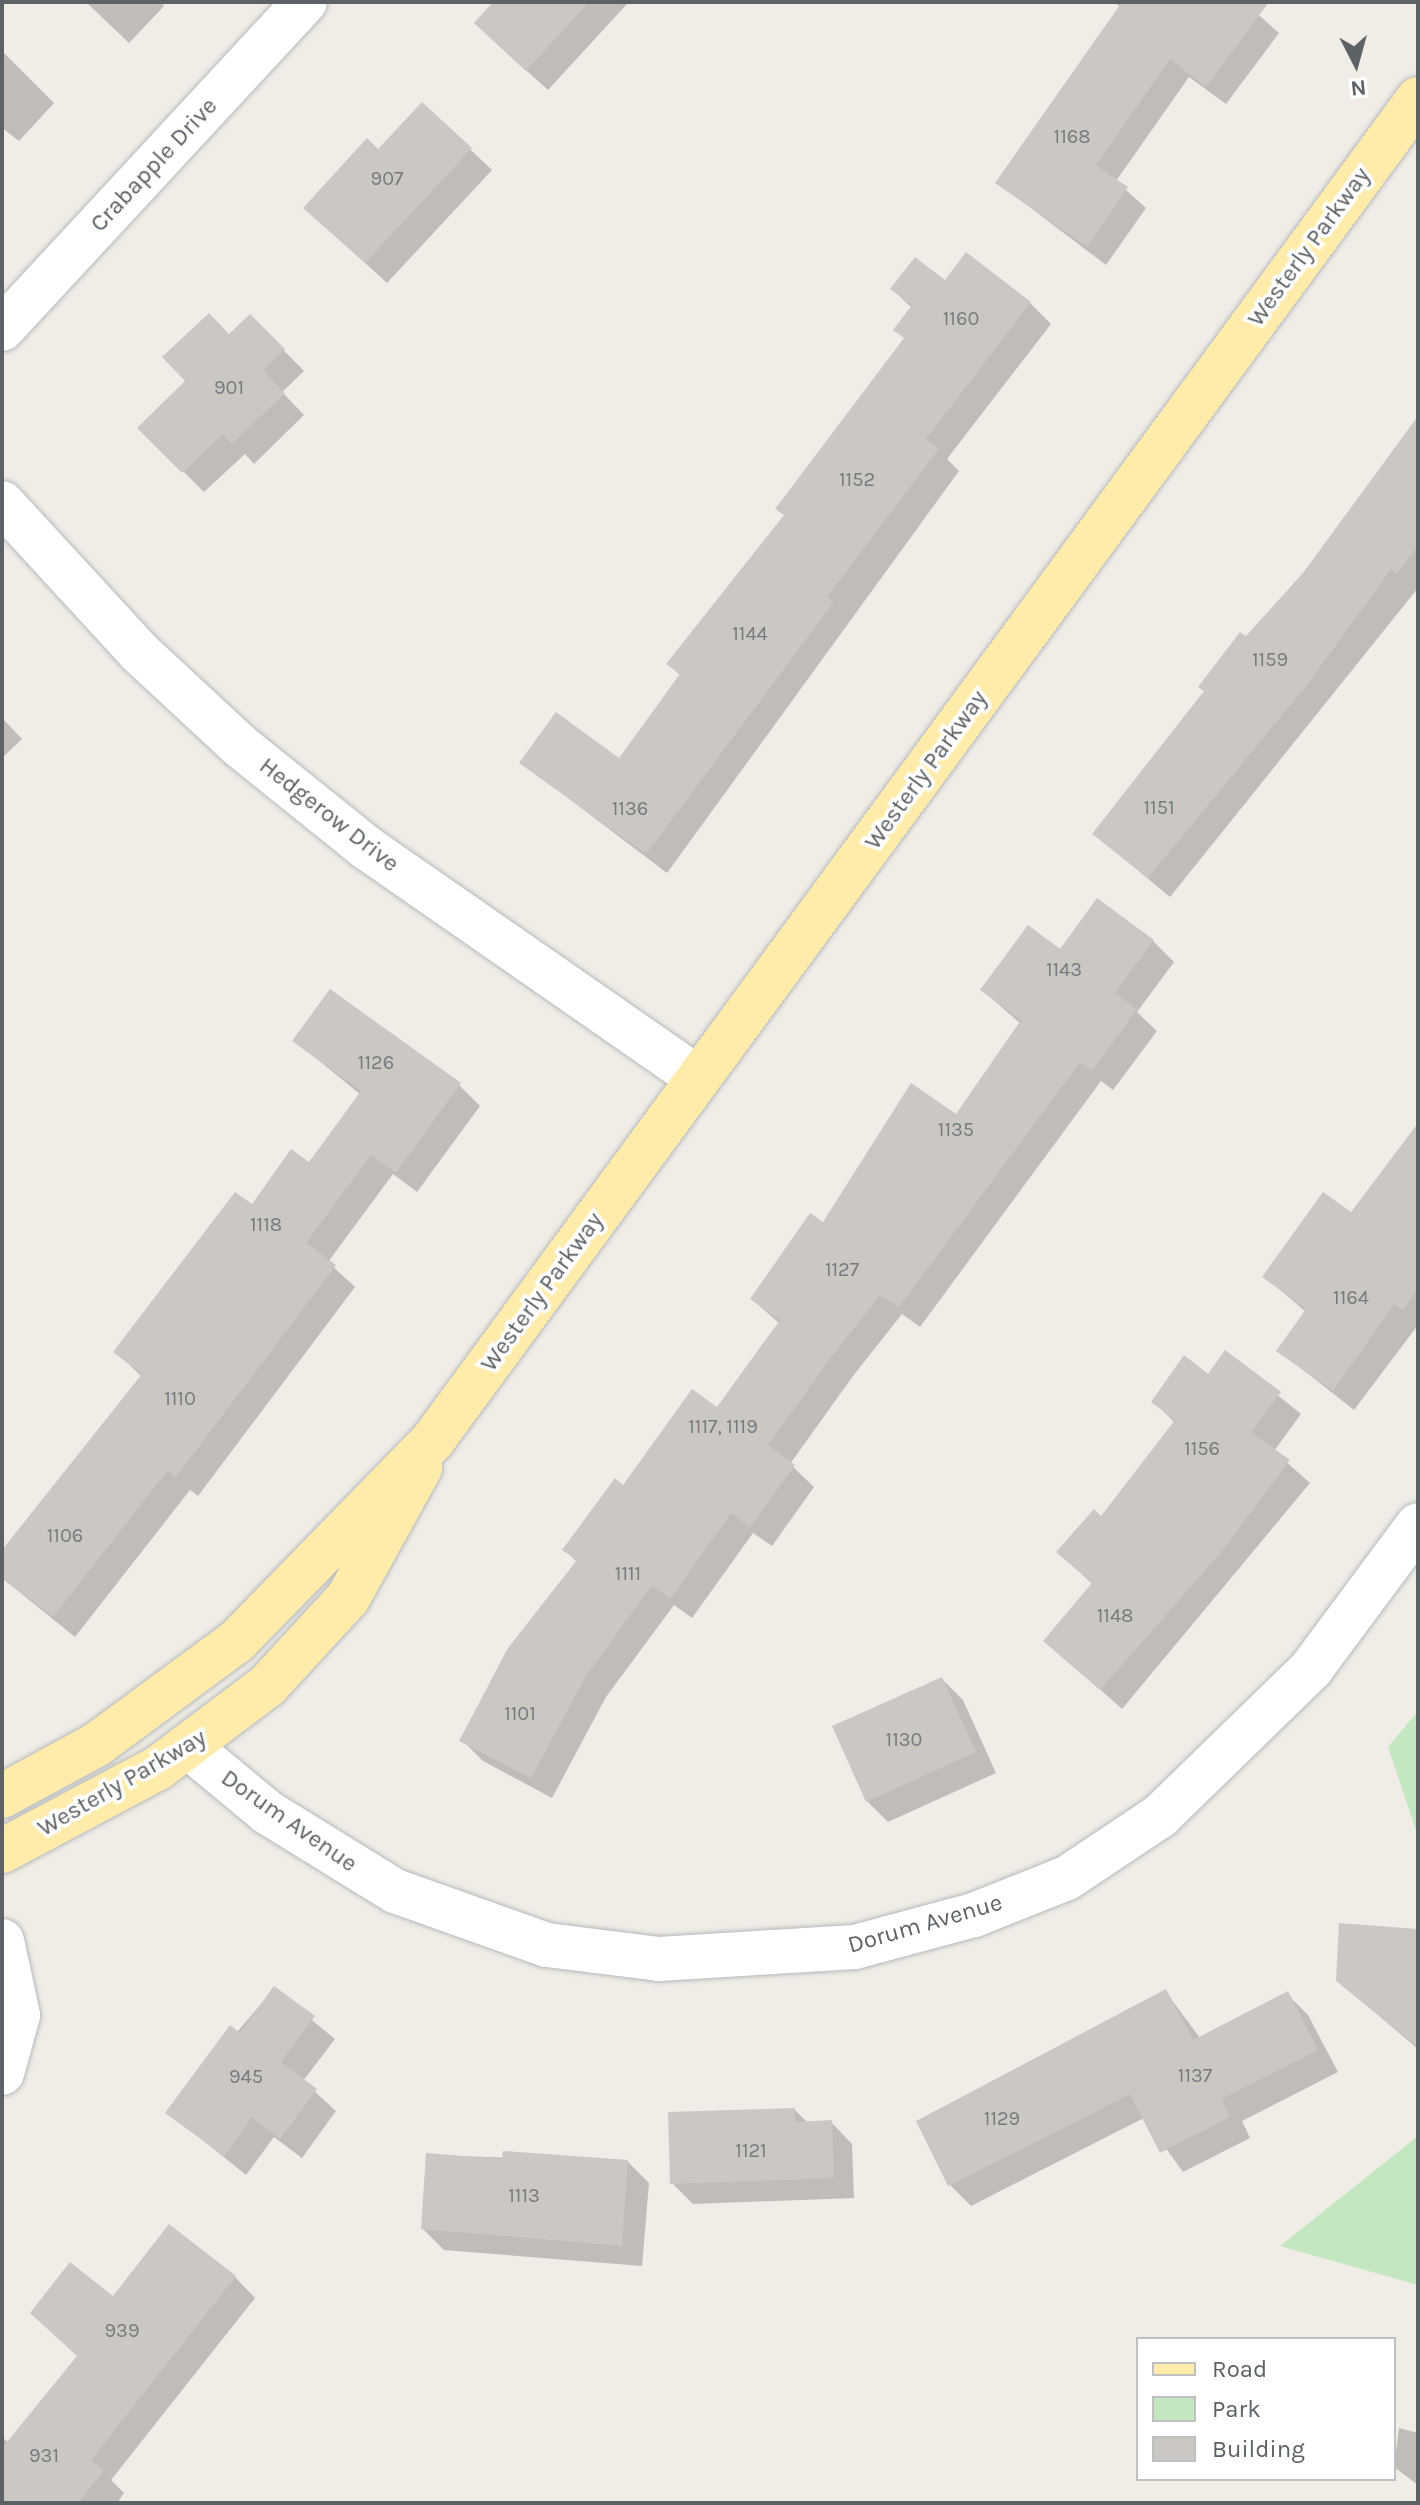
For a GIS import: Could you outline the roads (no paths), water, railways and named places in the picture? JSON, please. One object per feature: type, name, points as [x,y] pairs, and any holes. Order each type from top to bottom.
[{"type":"main road","name":"Westerly Parkway","points":[[2,1796],[96,1745],[237,1641],[433,1440],[1418,99]]},
{"type":"main road","name":"Westerly Parkway","points":[[2,1851],[190,1748],[268,1685],[339,1610],[378,1554],[433,1440]]},
{"type":"street","name":"Crabapple Drive","points":[[2,329],[305,2]]},
{"type":"street","name":"Hedgerow Drive","points":[[2,503],[139,652],[240,746],[367,848],[698,1078]]},
{"type":"street","name":"Dorum Avenue","points":[[190,1748],[267,1812],[395,1891],[547,1945],[659,1959],[855,1947],[974,1915],[1067,1878],[1160,1816],[1311,1669],[1418,1525]]},
{"type":"street","points":[[2,1941],[18,2015],[2,2073]]}]
